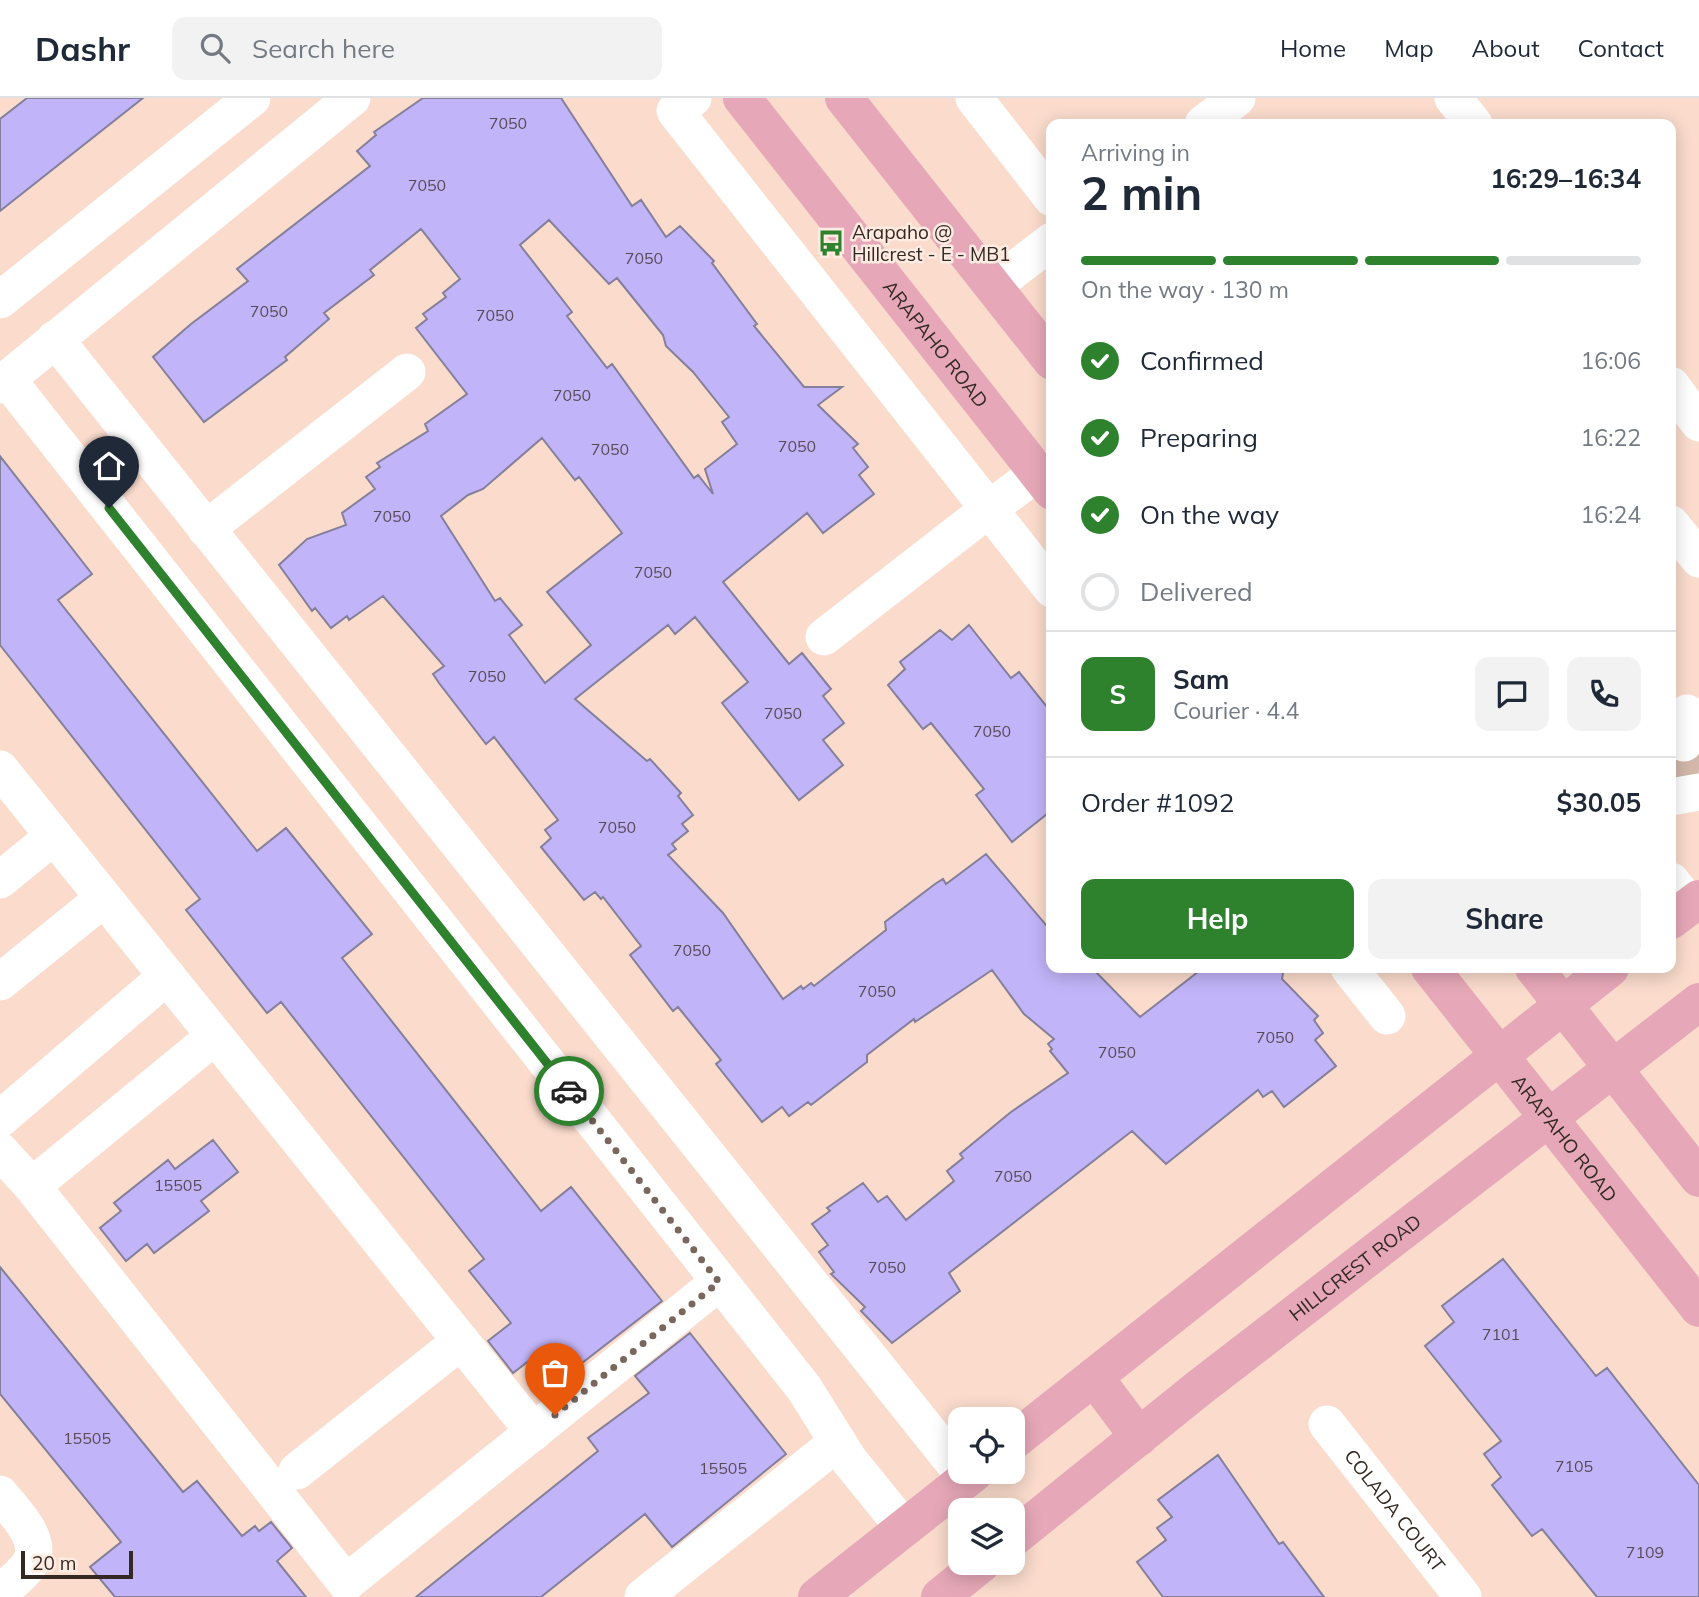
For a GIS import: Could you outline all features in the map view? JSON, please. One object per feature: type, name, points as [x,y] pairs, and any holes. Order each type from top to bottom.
[{"type":"main road","name":"ARAPAHO ROAD","points":[[742,98],[1046,476]]},
{"type":"main road","points":[[844,98],[1046,353]]},
{"type":"main road","name":"ARAPAHO ROAD","points":[[1434,973],[1699,1308]]},
{"type":"main road","points":[[1538,973],[1699,1178]]},
{"type":"main road","points":[[1025,1432],[1604,973]]},
{"type":"main road","name":"HILLCREST ROAD","points":[[1025,1528],[1699,1002]]},
{"type":"main road","points":[[1094,1377],[1139,1437]]},
{"type":"main road","points":[[817,1597],[904,1528],[954,1484]]},
{"type":"main road","points":[[940,1597],[967,1575]]},
{"type":"street","points":[[0,300],[252,98]]},
{"type":"street","points":[[352,98],[4,382],[804,1388],[838,1442],[904,1528]]},
{"type":"street","points":[[693,98],[676,111],[1046,581]]},
{"type":"street","points":[[974,98],[1046,190]]},
{"type":"street","points":[[1210,119],[1237,98]]},
{"type":"street","points":[[1453,98],[1470,119]]},
{"type":"street","points":[[993,286],[1046,246]]},
{"type":"street","points":[[55,339],[948,1451]]},
{"type":"street","points":[[206,529],[407,372]]},
{"type":"street","points":[[1682,385],[1699,423]]},
{"type":"street","points":[[824,638],[989,509],[1046,478]]},
{"type":"street","points":[[1676,530],[1699,559]]},
{"type":"street","points":[[0,769],[534,1432]]},
{"type":"street","points":[[0,880],[54,836]]},
{"type":"street","points":[[0,982],[103,899]]},
{"type":"street","points":[[1353,973],[1387,1016]]},
{"type":"street","points":[[0,1119],[167,976]]},
{"type":"street","points":[[32,1186],[215,1036]]},
{"type":"street","points":[[0,1151],[32,1186],[337,1590],[719,1282]]},
{"type":"street","points":[[297,1471],[461,1341]]},
{"type":"street","name":"COLADA COURT","points":[[1327,1424],[1463,1597]]},
{"type":"street","points":[[643,1597],[838,1442]]},
{"type":"street","points":[[0,1494],[26,1526],[34,1544],[30,1564],[0,1593]]},
{"type":"building","points":[[27,98],[143,98],[0,211],[0,119]]},
{"type":"building","points":[[423,98],[561,98],[632,206],[641,200],[666,237],[680,226],[714,261],[712,263],[757,324],[754,326],[804,387],[842,387],[818,405],[858,444],[853,448],[868,467],[859,475],[874,494],[823,533],[807,513],[723,582],[789,664],[802,653],[831,689],[823,696],[844,723],[823,740],[843,765],[799,800],[722,703],[748,682],[695,617],[675,634],[668,625],[575,699],[647,761],[650,759],[681,793],[678,796],[693,815],[682,824],[688,831],[672,844],[676,849],[668,855],[723,913],[783,999],[801,986],[803,989],[811,983],[814,986],[886,930],[885,922],[935,884],[943,879],[946,884],[986,854],[1046,925],[1046,973],[1097,973],[1140,1017],[1197,973],[1283,973],[1282,979],[1318,1016],[1314,1020],[1323,1033],[1315,1040],[1336,1066],[1284,1107],[1272,1091],[1263,1097],[1258,1090],[1166,1164],[1132,1131],[949,1273],[960,1291],[892,1343],[861,1311],[865,1307],[831,1274],[834,1272],[819,1252],[828,1245],[812,1224],[830,1211],[827,1208],[863,1183],[878,1202],[887,1196],[906,1220],[954,1181],[947,1171],[963,1158],[960,1154],[1011,1112],[1068,1073],[1050,1051],[1052,1049],[1048,1044],[1054,1039],[1024,1014],[992,970],[915,1022],[914,1019],[867,1055],[867,1062],[811,1105],[808,1102],[789,1116],[782,1107],[762,1122],[716,1064],[721,1060],[678,1007],[673,1011],[630,955],[641,946],[603,897],[601,899],[595,892],[584,900],[541,847],[551,838],[545,830],[558,820],[494,737],[486,744],[433,674],[444,666],[383,596],[349,620],[347,616],[331,628],[315,608],[312,611],[279,565],[307,539],[346,525],[342,513],[375,489],[366,477],[380,467],[377,463],[428,431],[425,424],[467,394],[416,328],[427,319],[423,314],[446,297],[443,293],[460,279],[421,229],[370,270],[374,275],[324,313],[329,319],[285,357],[287,360],[204,422],[153,357],[248,281],[237,269],[370,166],[357,151],[376,135],[374,132]],"holes":[[[549,220],[609,284],[617,278],[663,335],[666,346],[693,372],[729,417],[722,422],[737,444],[705,469],[713,494],[698,475],[694,478],[612,364],[607,368],[567,316],[572,312],[520,245]],[[542,438],[575,480],[579,477],[622,533],[547,592],[591,645],[545,683],[509,635],[522,625],[500,598],[495,601],[441,516],[468,495],[483,489]]]},
{"type":"building","points":[[0,456],[92,574],[58,600],[257,851],[286,828],[372,934],[342,958],[541,1211],[571,1187],[662,1301],[551,1387],[530,1360],[513,1373],[488,1341],[511,1323],[469,1271],[484,1259],[281,1002],[267,1013],[186,910],[200,899],[0,645]]},
{"type":"building","points":[[969,625],[1011,678],[1019,672],[1046,706],[1046,815],[1012,842],[976,795],[984,789],[931,723],[923,729],[888,685],[905,669],[900,662],[940,630],[952,640]]},
{"type":"building","points":[[213,1140],[238,1172],[201,1201],[209,1211],[154,1253],[147,1244],[126,1261],[100,1228],[121,1211],[114,1203],[168,1160],[175,1169]]},
{"type":"building","points":[[1503,1259],[1596,1376],[1607,1368],[1699,1485],[1699,1597],[1597,1597],[1542,1529],[1532,1536],[1492,1485],[1501,1477],[1484,1454],[1501,1441],[1425,1346],[1454,1322],[1442,1306]]},
{"type":"building","points":[[0,1267],[183,1492],[197,1481],[242,1536],[255,1526],[259,1531],[271,1522],[292,1548],[277,1561],[306,1597],[115,1597],[90,1567],[121,1542],[0,1394]]},
{"type":"building","points":[[690,1333],[786,1454],[672,1547],[645,1514],[541,1597],[416,1597],[598,1451],[588,1438],[649,1393],[635,1376]]},
{"type":"building","points":[[1218,1455],[1279,1544],[1283,1542],[1324,1597],[1163,1597],[1137,1562],[1166,1540],[1157,1528],[1172,1517],[1158,1500]]},
{"type":"tunnel","points":[[1678,786],[1684,743]]},
{"type":"way so far","points":[[555,1415],[719,1282],[569,1091]]},
{"type":"place","name":"Arapaho @ Hillcrest - E - MB1","points":[[831,243]]},
{"type":"route","points":[[109,508],[569,1091]]}]
